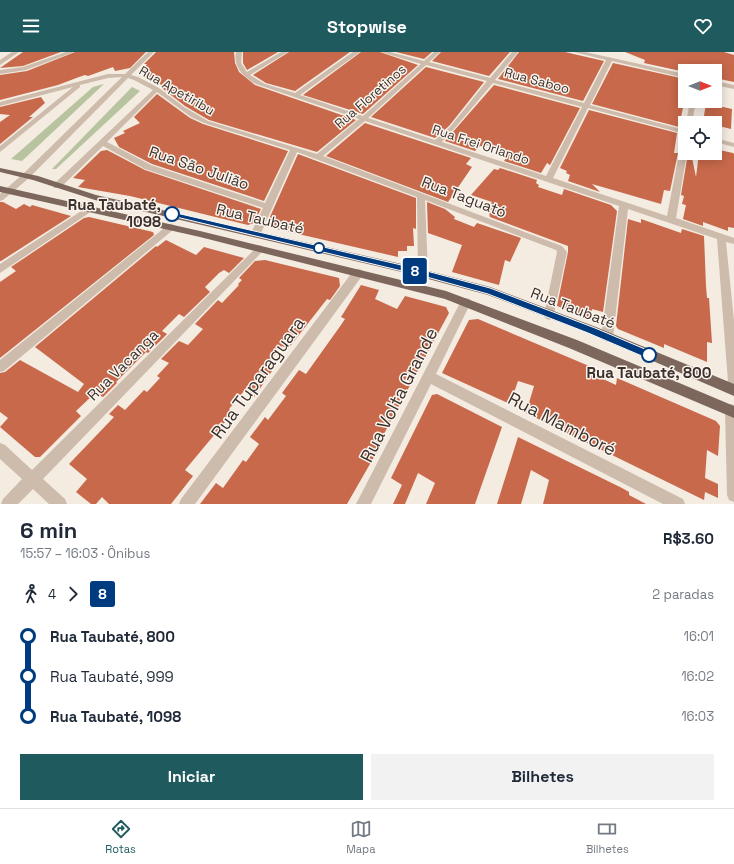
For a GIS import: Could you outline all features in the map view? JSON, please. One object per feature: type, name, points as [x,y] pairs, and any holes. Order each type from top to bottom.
[{"type":"main road","name":"Rua Taubaté","points":[[0,170],[26,176],[95,197],[256,233],[423,273],[490,291],[607,337],[734,390]]},
{"type":"main road","name":"Rua Taubaté","points":[[4,190],[260,249],[466,302],[656,378],[732,411]]},
{"type":"street","points":[[0,63],[16,52]]},
{"type":"street","points":[[0,72],[24,69],[71,52]]},
{"type":"street","points":[[0,198],[4,190],[26,176],[151,52]]},
{"type":"street","name":"Rua Frei Orlando","points":[[239,52],[236,58],[246,75],[263,85],[734,241]]},
{"type":"street","points":[[246,75],[285,52]]},
{"type":"street","points":[[295,96],[357,52]]},
{"type":"street","name":"Rua Saboo","points":[[384,52],[678,130]]},
{"type":"street","name":"Rua Floretinos","points":[[318,157],[437,52]]},
{"type":"street","points":[[437,142],[452,128],[515,52]]},
{"type":"street","points":[[580,53],[595,52]]},
{"type":"street","points":[[600,52],[610,59]]},
{"type":"street","points":[[580,53],[678,74]]},
{"type":"street","points":[[548,179],[610,59]]},
{"type":"street","name":"Rua Apetiribu","points":[[0,104],[114,75],[128,76],[143,81],[181,108],[204,121],[294,150]]},
{"type":"street","points":[[0,150],[80,83]]},
{"type":"street","points":[[722,84],[734,87]]},
{"type":"street","points":[[57,186],[157,90]]},
{"type":"street","name":"Rua São Julião","points":[[102,142],[148,167],[231,193],[268,207]]},
{"type":"street","points":[[722,142],[734,145]]},
{"type":"street","points":[[256,233],[294,150]]},
{"type":"street","name":"Rua Taguató","points":[[294,150],[318,157],[560,249],[562,252],[549,315]]},
{"type":"street","points":[[671,220],[682,160]]},
{"type":"street","points":[[421,196],[423,273]]},
{"type":"street","points":[[607,337],[624,204]]},
{"type":"street","points":[[0,269],[89,209]]},
{"type":"street","points":[[0,367],[171,228]]},
{"type":"street","points":[[721,237],[731,312],[734,382]]},
{"type":"street","name":"Rua Vacanga","points":[[8,504],[260,249]]},
{"type":"street","name":"Rua Tuparaguara","points":[[186,504],[358,273]]},
{"type":"street","name":"Rua Volta Grande","points":[[363,504],[466,302]]},
{"type":"street","name":"Rua Mamboré","points":[[428,376],[678,504]]},
{"type":"street","points":[[732,411],[734,495]]},
{"type":"street","points":[[0,450],[60,504]]},
{"type":"green space","points":[[104,84],[22,161],[11,159],[93,87]]},
{"type":"green space","points":[[132,87],[140,91],[56,169],[52,169]]},
{"type":"building","points":[[23,52],[61,52],[23,66],[0,68]]},
{"type":"building","points":[[75,52],[146,52],[130,68],[115,71],[113,67],[58,85],[0,100],[0,75],[27,71]]},
{"type":"building","points":[[156,52],[234,52],[235,63],[239,72],[255,85],[356,120],[317,152],[209,120],[185,106],[162,88],[164,86],[145,78],[142,70],[147,64],[144,64]]},
{"type":"building","points":[[243,52],[278,52],[247,70],[243,63]]},
{"type":"building","points":[[289,52],[350,52],[295,91],[266,83],[253,75]]},
{"type":"building","points":[[361,52],[380,52],[418,65],[363,114],[303,95]]},
{"type":"building","points":[[396,52],[432,52],[424,59]]},
{"type":"building","points":[[441,52],[510,52],[489,76],[432,61]]},
{"type":"building","points":[[519,52],[565,52],[604,61],[583,101],[498,79]]},
{"type":"building","points":[[625,52],[724,52],[734,55],[734,82],[722,79],[722,64],[678,64],[678,70],[644,63],[645,60]]},
{"type":"building","points":[[613,63],[678,77],[678,108],[683,108],[681,116],[678,116],[678,127],[592,104]]},
{"type":"building","points":[[426,67],[484,82],[449,126],[435,138],[371,117]]},
{"type":"building","points":[[494,85],[580,108],[550,165],[547,163],[541,173],[504,161],[510,153],[487,145],[485,147],[480,146],[475,151],[445,141]]},
{"type":"building","points":[[157,94],[190,118],[203,124],[288,151],[264,201],[152,164],[119,147],[114,138],[125,133],[123,131],[140,123],[134,117]]},
{"type":"building","points":[[41,97],[45,103],[29,117],[33,117],[0,144],[0,122],[10,115],[0,114],[0,107]]},
{"type":"building","points":[[722,107],[732,109],[731,129],[722,127],[722,116],[704,116],[705,108],[722,108]]},
{"type":"building","points":[[589,110],[677,133],[674,153],[678,153],[670,191],[664,190],[661,204],[592,184],[600,192],[568,181],[570,175],[566,173],[567,171],[560,168]]},
{"type":"building","points":[[365,123],[471,158],[466,164],[472,167],[448,202],[326,156]]},
{"type":"building","points":[[107,150],[145,170],[261,209],[254,223],[248,225],[130,196],[78,187],[85,180],[73,178],[101,151]]},
{"type":"building","points":[[722,151],[734,154],[734,228],[728,227],[728,231],[703,222],[703,226],[683,219],[686,205],[682,204],[684,196],[681,195],[687,160],[692,160],[696,177],[698,160],[722,160]]},
{"type":"building","points":[[298,154],[416,198],[416,229],[413,228],[414,246],[407,246],[407,251],[398,251],[398,257],[268,227],[271,219],[269,219]]},
{"type":"building","points":[[500,168],[537,180],[536,183],[539,185],[538,187],[562,195],[564,189],[611,205],[617,211],[603,312],[592,309],[590,318],[557,306],[568,246],[490,217],[488,208],[492,202],[471,195],[494,169],[498,170]]},
{"type":"building","points":[[0,202],[3,202],[16,209],[24,204],[30,207],[32,205],[71,216],[0,261]]},
{"type":"building","points":[[427,202],[445,209],[455,217],[454,219],[474,227],[477,223],[521,238],[510,262],[505,260],[499,285],[452,272],[462,245],[428,233]]},
{"type":"building","points":[[89,217],[153,232],[154,235],[0,358],[0,282],[16,271],[11,267],[84,218]]},
{"type":"building","points":[[628,219],[641,223],[641,219],[681,233],[682,229],[704,236],[706,286],[707,298],[709,298],[712,343],[707,342],[707,362],[664,344],[664,348],[618,329],[616,326]]},
{"type":"building","points":[[166,240],[196,255],[204,247],[244,258],[229,273],[224,270],[219,273],[205,287],[210,292],[184,317],[179,314],[162,331],[167,334],[148,353],[146,352],[103,397],[95,393],[76,411],[81,416],[40,457],[35,457],[0,427],[8,418],[0,412],[0,373],[5,372],[20,360],[78,392],[84,384],[35,347],[156,246],[157,247]]},
{"type":"building","points":[[265,260],[339,278],[340,286],[330,300],[327,299],[288,349],[282,346],[265,367],[272,371],[254,397],[244,391],[229,409],[231,411],[223,421],[225,422],[185,470],[193,476],[171,504],[109,504],[102,497],[96,504],[91,504],[76,492],[87,479],[69,464],[114,417],[109,414],[118,405],[125,410],[144,390],[147,392],[160,378],[157,376],[169,363],[161,359],[179,341],[188,345],[203,329],[195,324],[218,300],[222,303],[239,285],[238,284],[242,280],[239,278],[255,261]]},
{"type":"building","points":[[361,285],[379,290],[375,299],[397,309],[405,296],[446,307],[449,313],[388,426],[383,436],[385,437],[347,504],[200,504],[216,483],[223,488],[243,460],[246,462],[259,444],[250,437],[265,417],[268,420],[286,396],[282,393],[299,370],[306,374],[345,319],[341,317]]},
{"type":"building","points":[[478,319],[589,366],[588,372],[616,385],[617,378],[716,421],[720,426],[718,456],[707,450],[705,478],[718,484],[718,498],[705,492],[704,500],[526,413],[534,386],[518,381],[510,404],[442,373],[469,320]]},
{"type":"building","points":[[437,394],[502,427],[475,504],[426,504],[435,483],[418,473],[405,504],[393,504],[402,485],[391,478],[432,395]]},
{"type":"building","points":[[518,437],[622,488],[629,492],[629,495],[646,504],[543,504],[549,480],[531,470],[521,504],[497,504]]},
{"type":"bus line","name":"8","points":[[172,214],[448,279],[490,291],[549,315],[592,330],[649,355]]},
{"type":"place","name":"Rua Taubaté, 1098","points":[[172,214]]},
{"type":"place","name":"Rua Taubaté, 800","points":[[649,355]]}]
